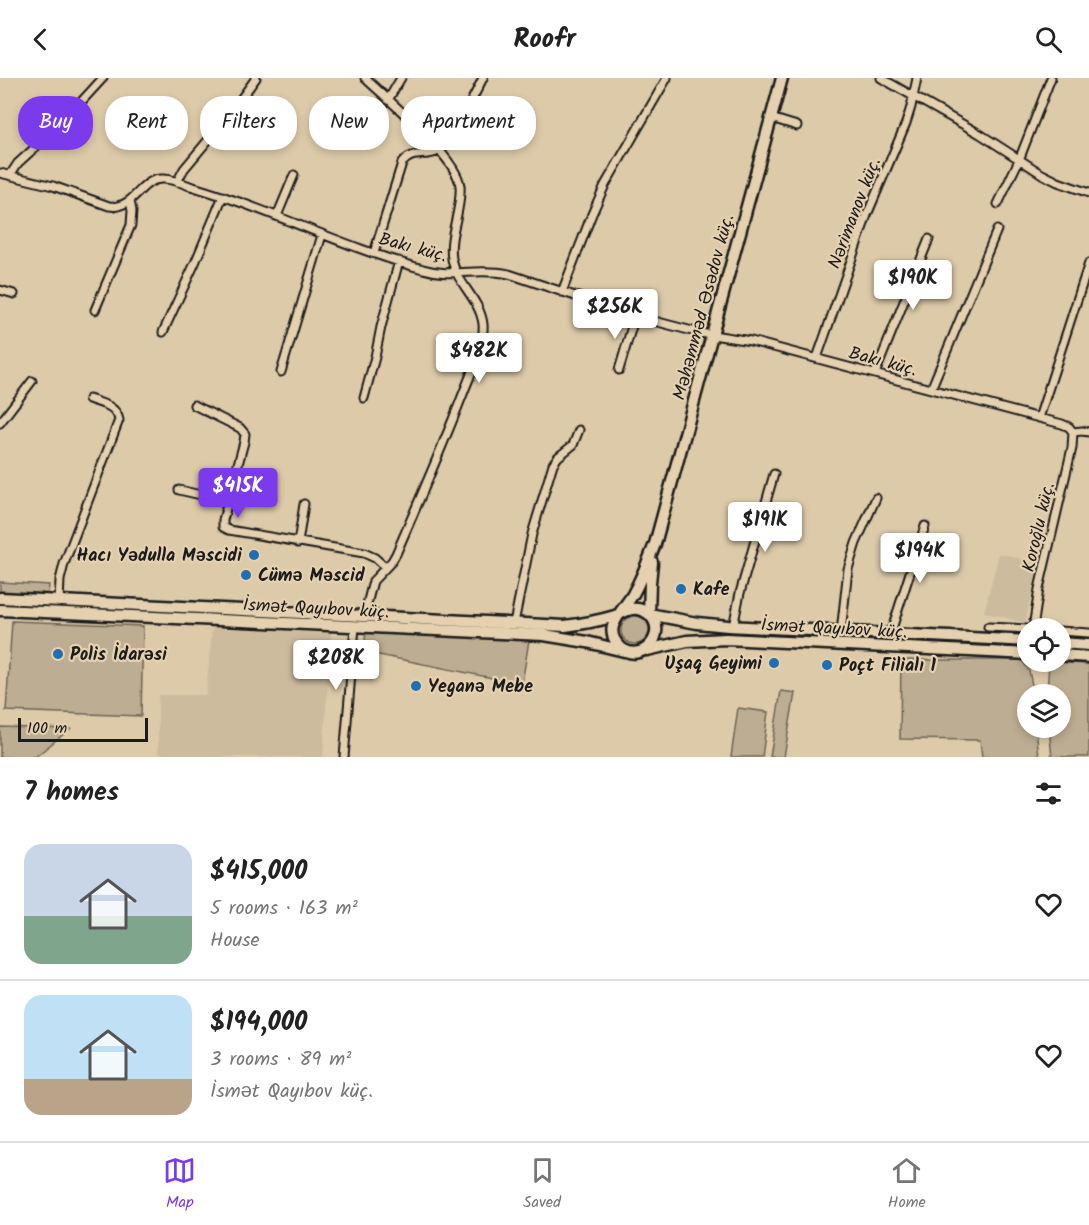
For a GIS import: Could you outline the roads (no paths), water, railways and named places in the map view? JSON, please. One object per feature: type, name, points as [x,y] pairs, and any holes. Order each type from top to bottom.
[{"type":"main road","name":"Məhəmməd Əsədov küç.","points":[[655,544],[782,78]]},
{"type":"main road","points":[[620,614],[625,610],[638,609],[649,614],[653,619],[656,632],[652,644],[641,652],[622,649],[614,638],[613,625],[638,584],[655,544]]},
{"type":"main road","points":[[649,614],[655,544]]},
{"type":"main road","name":"İsmət Qayıbov küç.","points":[[0,598],[565,626],[620,614]]},
{"type":"main road","name":"İsmət Qayıbov küç.","points":[[0,610],[544,636],[628,651]]},
{"type":"main road","name":"İsmət Qayıbov küç.","points":[[649,614],[733,627],[1017,640]]},
{"type":"main road","name":"İsmət Qayıbov küç.","points":[[641,652],[687,641],[726,639],[1017,653]]},
{"type":"main road","points":[[1071,644],[1089,645]]},
{"type":"main road","points":[[1071,656],[1089,657]]},
{"type":"street","points":[[10,175],[18,163],[59,126],[103,78]]},
{"type":"street","points":[[177,182],[184,169],[230,114],[256,78]]},
{"type":"street","name":"İsmət Qayıbov küç.","points":[[365,78],[384,96]]},
{"type":"street","points":[[389,98],[401,78]]},
{"type":"street","points":[[374,253],[402,163],[412,156],[440,151],[449,142],[483,78]]},
{"type":"street","points":[[562,292],[605,185],[667,78]]},
{"type":"street","points":[[881,78],[980,134],[1058,182],[1089,193]]},
{"type":"street","name":"Nərimanov küç.","points":[[817,358],[867,214],[906,123],[917,78]]},
{"type":"street","points":[[998,204],[1019,160],[1052,78]]},
{"type":"street","name":"İsmət Qayıbov küç.","points":[[364,616],[373,581],[396,554],[426,486],[476,359],[482,339],[483,325],[478,308],[456,273],[452,258],[452,240],[459,204],[458,176],[440,151],[389,101]]},
{"type":"street","points":[[771,118],[796,126]]},
{"type":"street","points":[[0,173],[53,186],[109,206],[118,206],[130,201],[131,225],[95,310]]},
{"type":"street","points":[[277,216],[294,175]]},
{"type":"street","name":"Bakı küç.","points":[[130,201],[152,180],[163,178],[223,196],[322,235],[435,272],[496,271],[635,316],[817,358],[1062,424],[1073,432]]},
{"type":"street","points":[[164,332],[223,196]]},
{"type":"street","points":[[931,389],[997,230]]},
{"type":"street","points":[[281,372],[322,235]]},
{"type":"street","points":[[875,374],[930,239]]},
{"type":"street","points":[[364,398],[399,261]]},
{"type":"street","points":[[1039,418],[1089,263]]},
{"type":"street","points":[[0,290],[14,294]]},
{"type":"street","points":[[619,370],[635,316]]},
{"type":"street","points":[[0,423],[32,381]]},
{"type":"street","points":[[59,602],[60,580],[64,564],[119,420],[112,408],[89,399]]},
{"type":"street","points":[[194,405],[240,428],[245,434],[227,501],[223,526],[230,530],[364,553],[386,567]]},
{"type":"street","points":[[514,623],[532,534],[552,464],[573,445],[579,430]]},
{"type":"street","points":[[1073,432],[1089,432]]},
{"type":"street","name":"Koroğlu küç.","points":[[1035,618],[1039,589],[1072,448],[1073,432]]},
{"type":"street","points":[[733,627],[740,593],[774,474]]},
{"type":"street","points":[[179,490],[227,501]]},
{"type":"street","points":[[841,632],[848,569],[856,543],[876,498]]},
{"type":"street","points":[[298,543],[304,504]]},
{"type":"street","points":[[890,634],[926,526]]},
{"type":"street","points":[[344,757],[355,627]]},
{"type":"street","points":[[988,627],[1017,628]]},
{"type":"street","points":[[1071,632],[1089,633]]},
{"type":"place","name":"Hacı Yədulla Məscidi","points":[[254,555]]},
{"type":"place","name":"Cümə Məscid","points":[[246,575]]},
{"type":"place","name":"Kafe","points":[[681,589]]},
{"type":"place","name":"Polis İdarəsi","points":[[58,654]]},
{"type":"place","name":"Uşaq Geyimi","points":[[774,663]]},
{"type":"place","name":"Poçt Filialı 1","points":[[827,665]]},
{"type":"place","name":"Yeganə Mebe","points":[[416,686]]}]
